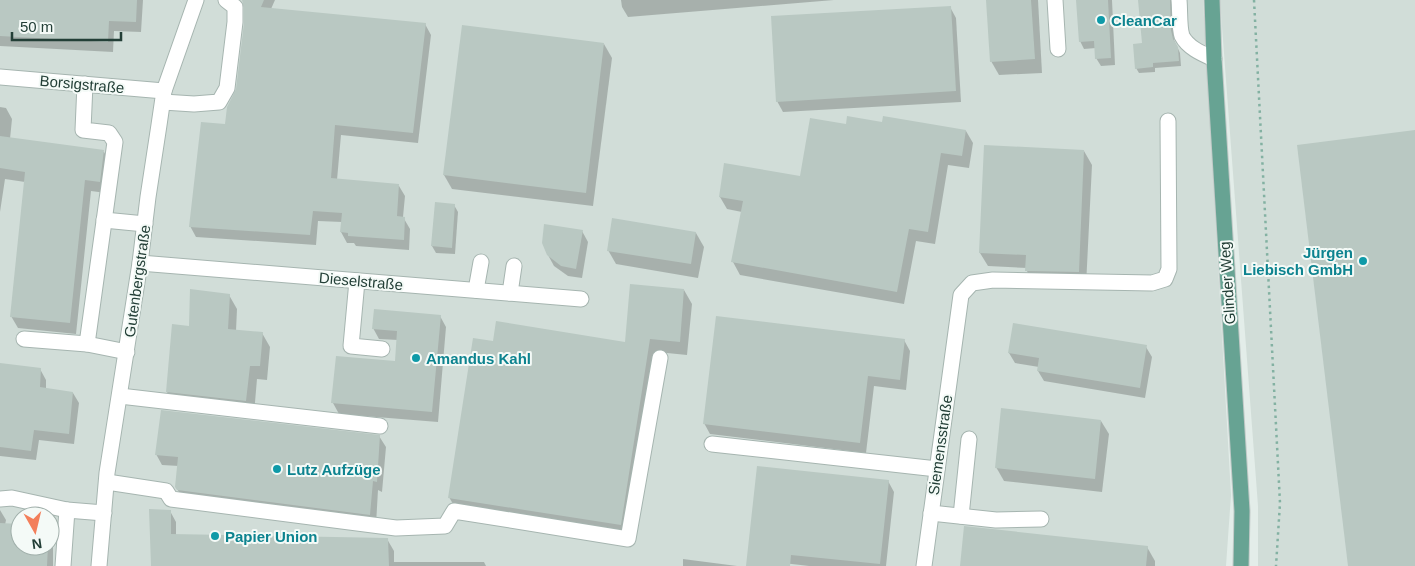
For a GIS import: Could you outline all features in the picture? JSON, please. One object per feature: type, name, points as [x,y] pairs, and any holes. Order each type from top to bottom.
[{"type":"main road","name":"Glinder Weg","points":[[1212,0],[1242,511],[1241,566]]},
{"type":"street","name":"Borsigstraße","points":[[0,77],[85,84],[164,96],[194,104],[219,102],[227,88],[235,22],[235,7],[226,0]]},
{"type":"street","points":[[1055,0],[1058,49]]},
{"type":"street","points":[[1179,0],[1182,36],[1200,53],[1214,59]]},
{"type":"street","name":"Gutenbergstraße","points":[[99,566],[107,482],[140,263],[150,180],[164,96],[194,1]]},
{"type":"street","points":[[85,84],[83,130],[109,134],[115,142],[87,344]]},
{"type":"street","name":"Siemensstraße","points":[[924,566],[961,295],[972,283],[993,280],[1152,283],[1165,279],[1169,269],[1168,121]]},
{"type":"street","points":[[104,220],[145,224]]},
{"type":"street","points":[[476,290],[481,262]]},
{"type":"street","name":"Dieselstraße","points":[[140,263],[581,299]]},
{"type":"street","points":[[510,293],[514,266]]},
{"type":"street","points":[[357,281],[351,346],[382,349]]},
{"type":"street","points":[[24,339],[87,344],[127,352]]},
{"type":"street","points":[[107,482],[166,491],[172,499],[396,528],[445,526],[454,511],[628,539],[660,358]]},
{"type":"street","points":[[120,396],[380,426]]},
{"type":"street","points":[[960,516],[969,439]]},
{"type":"street","points":[[712,444],[937,469]]},
{"type":"street","points":[[0,499],[12,498],[67,510],[104,513]]},
{"type":"street","points":[[63,566],[67,510]]},
{"type":"street","points":[[931,513],[996,520],[1042,519]]},
{"type":"path","points":[[1254,0],[1280,503],[1276,566]]},
{"type":"shaded area","points":[[0,0],[1203,0],[1231,495],[1226,566],[0,566]]},
{"type":"shaded area","points":[[1220,0],[1415,0],[1415,566],[1258,566],[1258,506]]},
{"type":"building","points":[[0,0],[137,0],[136,22],[109,21],[108,42],[0,36]]},
{"type":"building","points":[[242,0],[264,0],[261,7],[426,23],[413,133],[335,125],[331,178],[399,184],[397,216],[405,217],[404,240],[348,236],[348,233],[340,232],[342,213],[313,211],[310,235],[189,227],[201,122],[225,124],[227,107],[236,89],[244,23]]},
{"type":"building","points":[[986,0],[1031,0],[1035,59],[990,62]]},
{"type":"building","points":[[1076,0],[1108,0],[1111,58],[1095,59],[1094,41],[1079,42]]},
{"type":"building","points":[[1138,0],[1170,0],[1171,30],[1173,39],[1178,47],[1179,61],[1153,63],[1153,67],[1135,69],[1133,44],[1142,43]]},
{"type":"building","points":[[951,6],[956,91],[776,102],[771,16]]},
{"type":"building","points":[[462,25],[604,43],[586,193],[443,175]]},
{"type":"building","points":[[847,116],[882,122],[883,116],[966,130],[962,156],[941,153],[928,232],[909,229],[897,292],[731,262],[743,201],[719,197],[724,163],[800,176],[810,118],[846,124]]},
{"type":"building","name":"Jürgen Liebisch GmbH","points":[[1415,130],[1415,566],[1348,566],[1297,145]]},
{"type":"building","points":[[0,136],[104,150],[100,182],[85,180],[70,323],[10,317],[25,172],[0,168]]},
{"type":"building","points":[[984,145],[1084,150],[1079,272],[1025,271],[1026,255],[979,253]]},
{"type":"building","points":[[435,202],[455,204],[452,248],[431,246]]},
{"type":"building","points":[[612,218],[696,232],[691,264],[607,251]]},
{"type":"building","points":[[544,224],[583,230],[576,269],[561,266],[547,255],[542,243]]},
{"type":"building","points":[[630,284],[684,289],[680,342],[650,339],[621,525],[448,498],[473,338],[493,341],[496,321],[625,342]]},
{"type":"building","points":[[190,289],[230,294],[228,329],[263,332],[260,366],[250,366],[246,401],[166,392],[172,324],[189,326]]},
{"type":"building","name":"Amandus Kahl","points":[[374,309],[441,315],[432,412],[331,403],[336,356],[395,361],[397,331],[372,329]]},
{"type":"building","points":[[716,316],[905,339],[900,380],[868,376],[860,443],[703,424]]},
{"type":"building","points":[[1013,323],[1147,345],[1140,388],[1037,371],[1039,358],[1008,353]]},
{"type":"building","points":[[0,363],[41,368],[40,387],[73,392],[69,434],[34,430],[31,451],[0,447]]},
{"type":"building","points":[[1001,408],[1101,420],[1095,479],[995,468]]},
{"type":"building","name":"Lutz Aufzüge","points":[[161,410],[380,435],[377,482],[373,481],[370,515],[177,490],[175,487],[178,457],[155,455]]},
{"type":"building","points":[[757,466],[889,480],[880,564],[791,555],[790,566],[746,566]]},
{"type":"building","name":"Papier Union","points":[[149,509],[171,510],[171,534],[388,538],[389,566],[151,566]]},
{"type":"building","points":[[0,523],[10,524],[10,556],[48,556],[47,566],[0,566]]},
{"type":"building","points":[[964,526],[1148,546],[1146,566],[960,566]]},
{"type":"place","name":"CleanCar","points":[[1101,20]]},
{"type":"place","name":"Jürgen Liebisch GmbH","points":[[1363,261]]},
{"type":"place","name":"Amandus Kahl","points":[[416,358]]},
{"type":"place","name":"Lutz Aufzüge","points":[[277,469]]},
{"type":"place","name":"Papier Union","points":[[215,536]]}]
